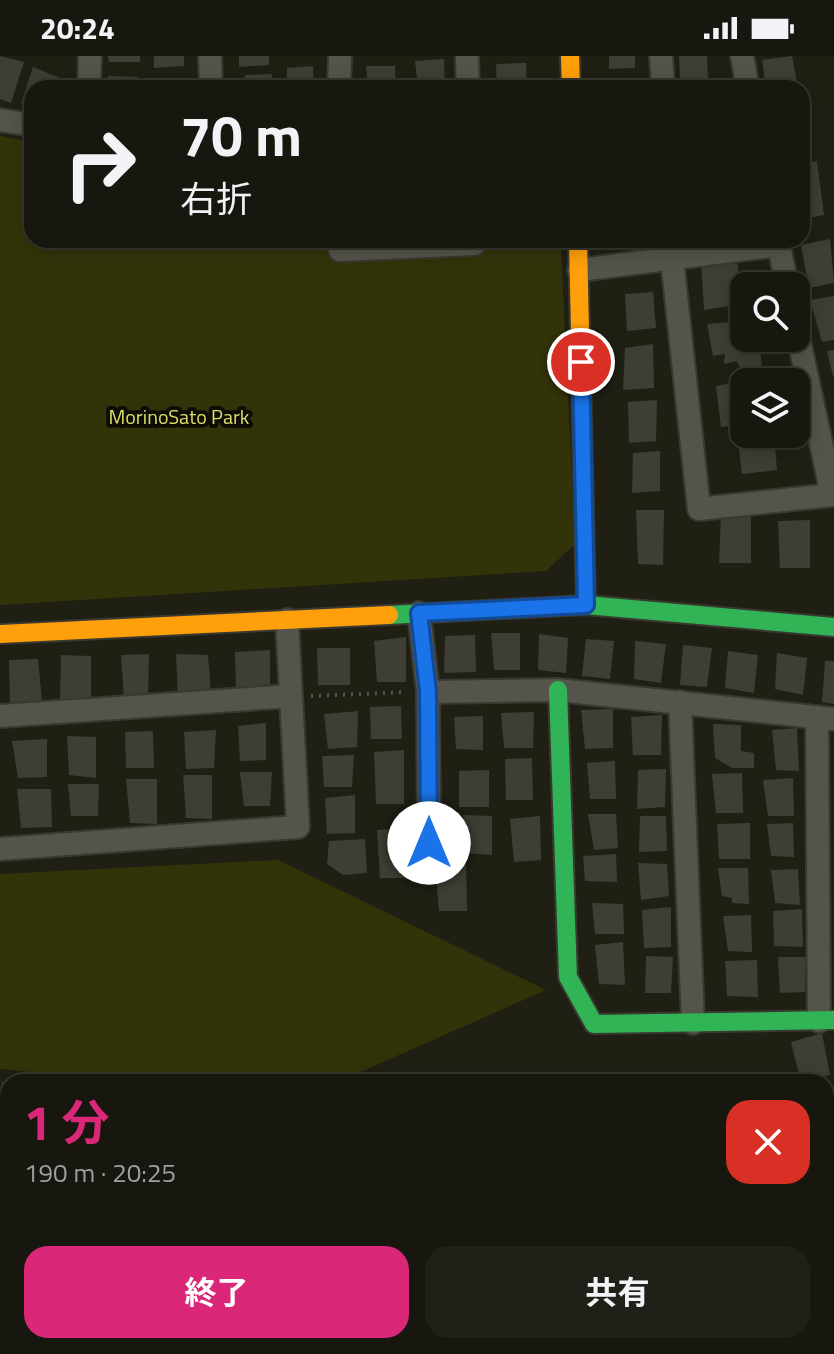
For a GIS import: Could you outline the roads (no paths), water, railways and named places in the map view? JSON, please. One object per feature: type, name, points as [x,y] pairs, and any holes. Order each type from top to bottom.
[{"type":"street","points":[[89,80],[90,56]]},
{"type":"street","points":[[210,56],[211,80]]},
{"type":"street","points":[[339,80],[340,56]]},
{"type":"street","points":[[467,56],[468,80]]},
{"type":"street","points":[[570,56],[571,80]]},
{"type":"street","points":[[661,56],[662,80]]},
{"type":"street","points":[[742,56],[746,80]]},
{"type":"street","points":[[0,120],[24,124]]},
{"type":"street","points":[[340,248],[385,248]]},
{"type":"street","points":[[578,248],[586,605]]},
{"type":"street","points":[[779,248],[784,272]]},
{"type":"street","points":[[579,270],[671,249],[699,509],[832,495],[802,352]]},
{"type":"street","points":[[0,634],[586,605],[834,627]]},
{"type":"street","points":[[419,613],[428,692],[429,843]]},
{"type":"street","points":[[0,849],[298,827],[287,620]]},
{"type":"street","points":[[428,692],[558,690],[825,718],[826,1020],[594,1024],[568,977],[558,690]]},
{"type":"street","points":[[0,716],[291,696]]},
{"type":"street","points":[[680,702],[693,1023]]},
{"type":"park label","name":"MorinoSato Park","points":[[179,417]]}]
